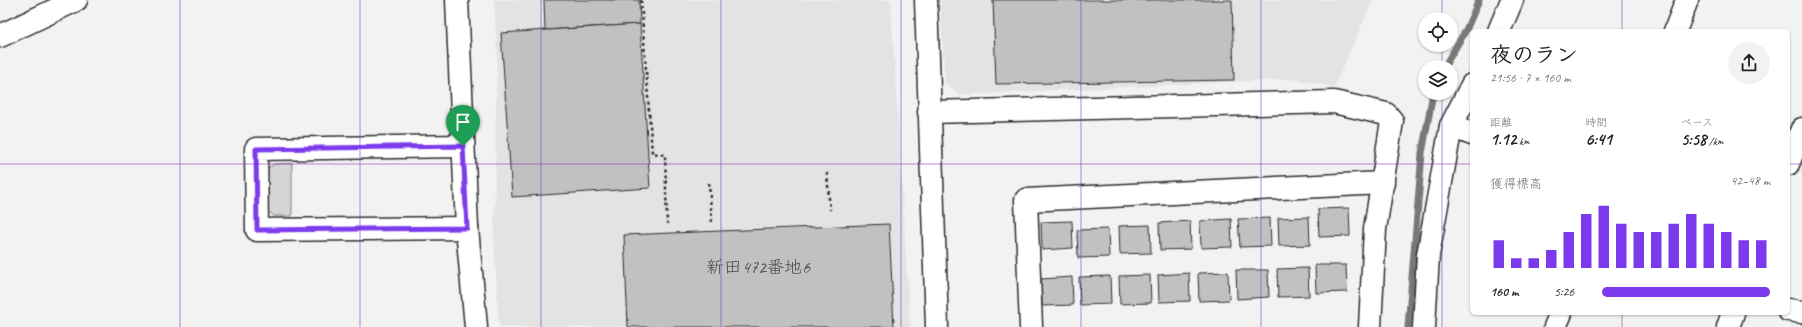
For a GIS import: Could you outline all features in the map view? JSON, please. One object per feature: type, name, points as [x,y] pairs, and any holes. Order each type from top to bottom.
[{"type":"street","points":[[0,36],[76,0]]},
{"type":"street","points":[[457,0],[467,228],[476,327]]},
{"type":"street","points":[[926,0],[937,327]]},
{"type":"street","points":[[1501,29],[1512,0]]},
{"type":"street","points":[[1676,29],[1687,0]]},
{"type":"street","points":[[1424,327],[1428,255],[1451,126],[1470,89]]},
{"type":"street","points":[[929,112],[1334,102],[1386,114],[1392,121],[1375,229],[1370,327]]},
{"type":"street","points":[[1451,126],[1470,133]]},
{"type":"street","points":[[463,146],[256,149],[257,230],[467,228]]},
{"type":"street","points":[[1031,327],[1026,200],[1382,183]]},
{"type":"street","points":[[1790,310],[1802,312]]},
{"type":"street","points":[[1555,327],[1560,315]]},
{"type":"street","points":[[1728,327],[1732,315]]},
{"type":"path","points":[[641,0],[652,153],[665,155],[667,224]]},
{"type":"path","points":[[827,173],[830,210]]},
{"type":"path","points":[[709,183],[712,224]]},
{"type":"shaded area","points":[[494,0],[891,0],[910,327],[499,327],[494,238],[497,49]]},
{"type":"shaded area","points":[[940,0],[1373,0],[1334,87],[1291,79],[960,95],[945,83]]},
{"type":"shaded area","points":[[292,163],[292,216],[274,216],[265,209],[265,170],[274,164]]},
{"type":"building","points":[[544,0],[639,0],[640,24],[545,30]]},
{"type":"building","points":[[993,0],[1232,0],[1234,80],[996,84]]},
{"type":"building","points":[[640,24],[650,188],[512,197],[501,33]]},
{"type":"building","points":[[1349,208],[1350,236],[1319,237],[1318,209]]},
{"type":"building","points":[[1309,217],[1310,245],[1279,246],[1278,218]]},
{"type":"building","points":[[1270,218],[1271,246],[1240,247],[1238,219]]},
{"type":"building","points":[[1231,219],[1232,247],[1201,248],[1200,221]]},
{"type":"building","points":[[1072,221],[1073,248],[1042,250],[1041,222]]},
{"type":"building","points":[[1190,221],[1191,249],[1160,250],[1159,223]]},
{"type":"building","points":[[889,224],[894,327],[628,327],[624,235]]},
{"type":"building","points":[[1150,225],[1151,253],[1120,254],[1119,226]]},
{"type":"building","points":[[1108,229],[1109,257],[1078,258],[1077,230]]},
{"type":"building","points":[[1315,265],[1346,265],[1347,292],[1316,293]]},
{"type":"building","points":[[1308,268],[1309,296],[1278,297],[1277,269]]},
{"type":"building","points":[[1236,270],[1268,270],[1269,297],[1237,299]]},
{"type":"building","points":[[1228,272],[1229,300],[1199,301],[1198,273]]},
{"type":"building","points":[[1189,273],[1190,301],[1159,302],[1158,275]]},
{"type":"building","points":[[1150,275],[1151,303],[1120,304],[1119,276]]},
{"type":"building","points":[[1110,276],[1111,304],[1080,305],[1079,277]]},
{"type":"building","points":[[1072,277],[1073,305],[1042,306],[1041,279]]},
{"type":"waterway","points":[[1448,60],[1466,30],[1479,0]]},
{"type":"waterway","points":[[1408,327],[1422,153],[1432,100]]},
{"type":"route","points":[[463,146],[467,228],[257,230],[256,149],[463,146]]}]
